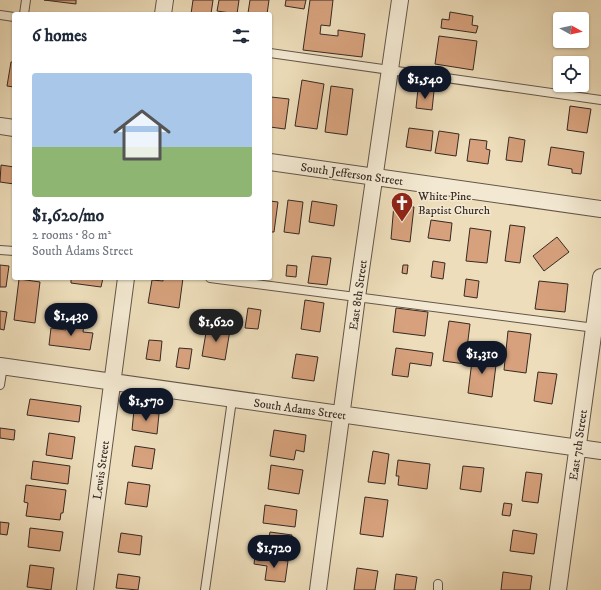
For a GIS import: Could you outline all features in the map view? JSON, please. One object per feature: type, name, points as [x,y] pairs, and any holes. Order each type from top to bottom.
[{"type":"street","points":[[163,12],[165,0]]},
{"type":"street","name":"East 8th Street","points":[[318,590],[357,297],[400,0]]},
{"type":"street","points":[[0,126],[12,128]]},
{"type":"street","name":"South Jefferson Street","points":[[272,162],[601,209]]},
{"type":"street","name":"East 7th Street","points":[[558,590],[601,277]]},
{"type":"street","name":"Lewis Street","points":[[85,590],[126,280]]},
{"type":"street","name":"South Adams Street","points":[[1,366],[232,400],[601,451]]},
{"type":"lane","points":[[24,12],[26,0]]},
{"type":"lane","points":[[0,15],[12,17]]},
{"type":"lane","points":[[272,53],[601,100]]},
{"type":"lane","points":[[0,250],[12,252]]},
{"type":"lane","points":[[225,280],[595,328]]},
{"type":"lane","points":[[0,385],[1,366]]},
{"type":"lane","points":[[205,590],[232,400]]},
{"type":"building","points":[[44,0],[76,0],[76,4]]},
{"type":"building","points":[[193,0],[213,0],[211,12],[191,12]]},
{"type":"building","points":[[219,0],[239,0],[237,12],[217,11]]},
{"type":"building","points":[[250,0],[269,0],[267,12],[248,12]]},
{"type":"building","points":[[286,0],[306,0],[304,9],[285,6]]},
{"type":"building","points":[[310,0],[333,0],[330,26],[321,25],[320,34],[338,36],[338,30],[365,34],[362,57],[303,50]]},
{"type":"building","points":[[450,12],[473,16],[472,25],[478,26],[476,33],[441,28],[442,19],[449,20]]},
{"type":"building","points":[[439,36],[477,41],[473,70],[435,64]]},
{"type":"building","points":[[11,62],[12,62],[12,87],[7,86]]},
{"type":"building","points":[[302,80],[324,84],[317,129],[295,126]]},
{"type":"building","points":[[331,86],[353,89],[347,135],[325,132]]},
{"type":"building","points":[[418,89],[434,91],[432,110],[416,108]]},
{"type":"building","points":[[272,97],[289,99],[285,129],[272,127]]},
{"type":"building","points":[[570,106],[591,109],[587,133],[567,130]]},
{"type":"building","points":[[409,128],[433,131],[431,151],[406,147]]},
{"type":"building","points":[[439,131],[459,134],[456,156],[435,153]]},
{"type":"building","points":[[509,137],[525,140],[522,162],[506,160]]},
{"type":"building","points":[[470,139],[487,141],[486,149],[490,150],[488,164],[467,161]]},
{"type":"building","points":[[551,147],[584,152],[581,174],[572,173],[572,169],[548,165]]},
{"type":"building","points":[[1,165],[12,167],[12,184],[0,182]]},
{"type":"building","points":[[288,200],[303,202],[299,234],[284,232]]},
{"type":"building","points":[[272,201],[278,202],[274,232],[272,232]]},
{"type":"building","points":[[312,201],[337,205],[334,226],[309,222]]},
{"type":"building","name":"White Pine Baptist Church","points":[[394,204],[414,207],[410,242],[391,239]]},
{"type":"building","points":[[431,220],[452,223],[450,241],[428,238]]},
{"type":"building","points":[[510,225],[525,227],[520,263],[505,261]]},
{"type":"building","points":[[470,228],[491,231],[487,263],[466,261]]},
{"type":"building","points":[[557,237],[569,252],[544,271],[533,256]]},
{"type":"building","points":[[312,256],[331,258],[327,285],[308,283]]},
{"type":"building","points":[[433,261],[445,263],[443,279],[431,277]]},
{"type":"building","points":[[0,265],[9,266],[6,287],[0,287]]},
{"type":"building","points":[[287,265],[297,266],[296,277],[286,276]]},
{"type":"building","points":[[403,265],[408,265],[407,274],[402,273]]},
{"type":"building","points":[[466,279],[479,281],[477,298],[464,296]]},
{"type":"building","points":[[19,280],[40,282],[35,323],[14,320]]},
{"type":"building","points":[[71,280],[103,280],[101,287],[71,283]]},
{"type":"building","points":[[152,280],[183,280],[179,308],[148,303]]},
{"type":"building","points":[[539,281],[568,284],[565,312],[535,309]]},
{"type":"building","points":[[305,300],[324,303],[320,332],[301,329]]},
{"type":"building","points":[[248,308],[261,310],[258,329],[245,328]]},
{"type":"building","points":[[396,308],[428,312],[425,336],[393,332]]},
{"type":"building","points":[[0,311],[7,312],[4,330],[0,329]]},
{"type":"building","points":[[449,321],[470,324],[465,364],[443,361]]},
{"type":"building","points":[[67,322],[84,324],[83,332],[93,333],[90,350],[49,345],[51,328],[66,330]]},
{"type":"building","points":[[207,327],[230,330],[225,360],[202,356]]},
{"type":"building","points":[[508,331],[531,334],[526,373],[504,370]]},
{"type":"building","points":[[149,340],[162,341],[160,361],[146,359]]},
{"type":"building","points":[[179,348],[192,349],[189,369],[176,367]]},
{"type":"building","points":[[396,348],[433,353],[431,366],[410,363],[408,377],[392,375]]},
{"type":"building","points":[[473,353],[497,357],[492,397],[468,393]]},
{"type":"building","points":[[296,354],[318,357],[314,381],[292,378]]},
{"type":"building","points":[[538,372],[557,374],[552,404],[534,401]]},
{"type":"building","points":[[30,399],[81,406],[79,422],[27,415]]},
{"type":"building","points":[[134,410],[159,414],[157,434],[132,430]]},
{"type":"building","points":[[0,428],[15,430],[14,440],[0,438]]},
{"type":"building","points":[[274,430],[306,435],[304,452],[296,450],[294,460],[270,456]]},
{"type":"building","points":[[49,433],[75,437],[72,459],[46,455]]},
{"type":"building","points":[[135,446],[155,449],[152,469],[132,466]]},
{"type":"building","points":[[373,451],[389,454],[385,484],[368,482]]},
{"type":"building","points":[[398,460],[430,464],[427,489],[398,485],[399,476],[396,476]]},
{"type":"building","points":[[33,461],[70,466],[68,484],[31,479]]},
{"type":"building","points":[[271,465],[303,470],[299,494],[268,489]]},
{"type":"building","points":[[463,466],[484,468],[481,492],[460,489]]},
{"type":"building","points":[[526,472],[542,474],[538,503],[522,501]]},
{"type":"building","points":[[128,482],[150,485],[147,507],[125,504]]},
{"type":"building","points":[[26,485],[66,490],[63,513],[61,513],[60,520],[26,516],[28,503],[24,502]]},
{"type":"building","points":[[365,497],[388,500],[383,537],[360,534]]},
{"type":"building","points":[[504,503],[512,504],[510,516],[502,515]]},
{"type":"building","points":[[265,505],[297,510],[295,527],[263,523]]},
{"type":"building","points":[[0,522],[9,523],[7,535],[0,534]]},
{"type":"building","points":[[30,528],[63,532],[60,551],[28,547]]},
{"type":"building","points":[[513,530],[537,534],[534,554],[510,551]]},
{"type":"building","points":[[270,532],[292,535],[289,552],[267,549]]},
{"type":"building","points":[[121,533],[142,536],[140,555],[118,552]]},
{"type":"building","points":[[255,557],[288,561],[285,582],[265,580],[267,566],[254,564]]},
{"type":"building","points":[[30,565],[54,568],[51,590],[27,587]]},
{"type":"building","points":[[357,568],[378,571],[375,590],[354,590]]},
{"type":"building","points":[[503,572],[532,576],[530,590],[501,590]]},
{"type":"building","points":[[118,574],[140,577],[138,590],[116,588]]},
{"type":"building","points":[[396,574],[417,577],[415,590],[394,590]]},
{"type":"place","name":"White Pine Baptist Church","points":[[402,222]]}]
